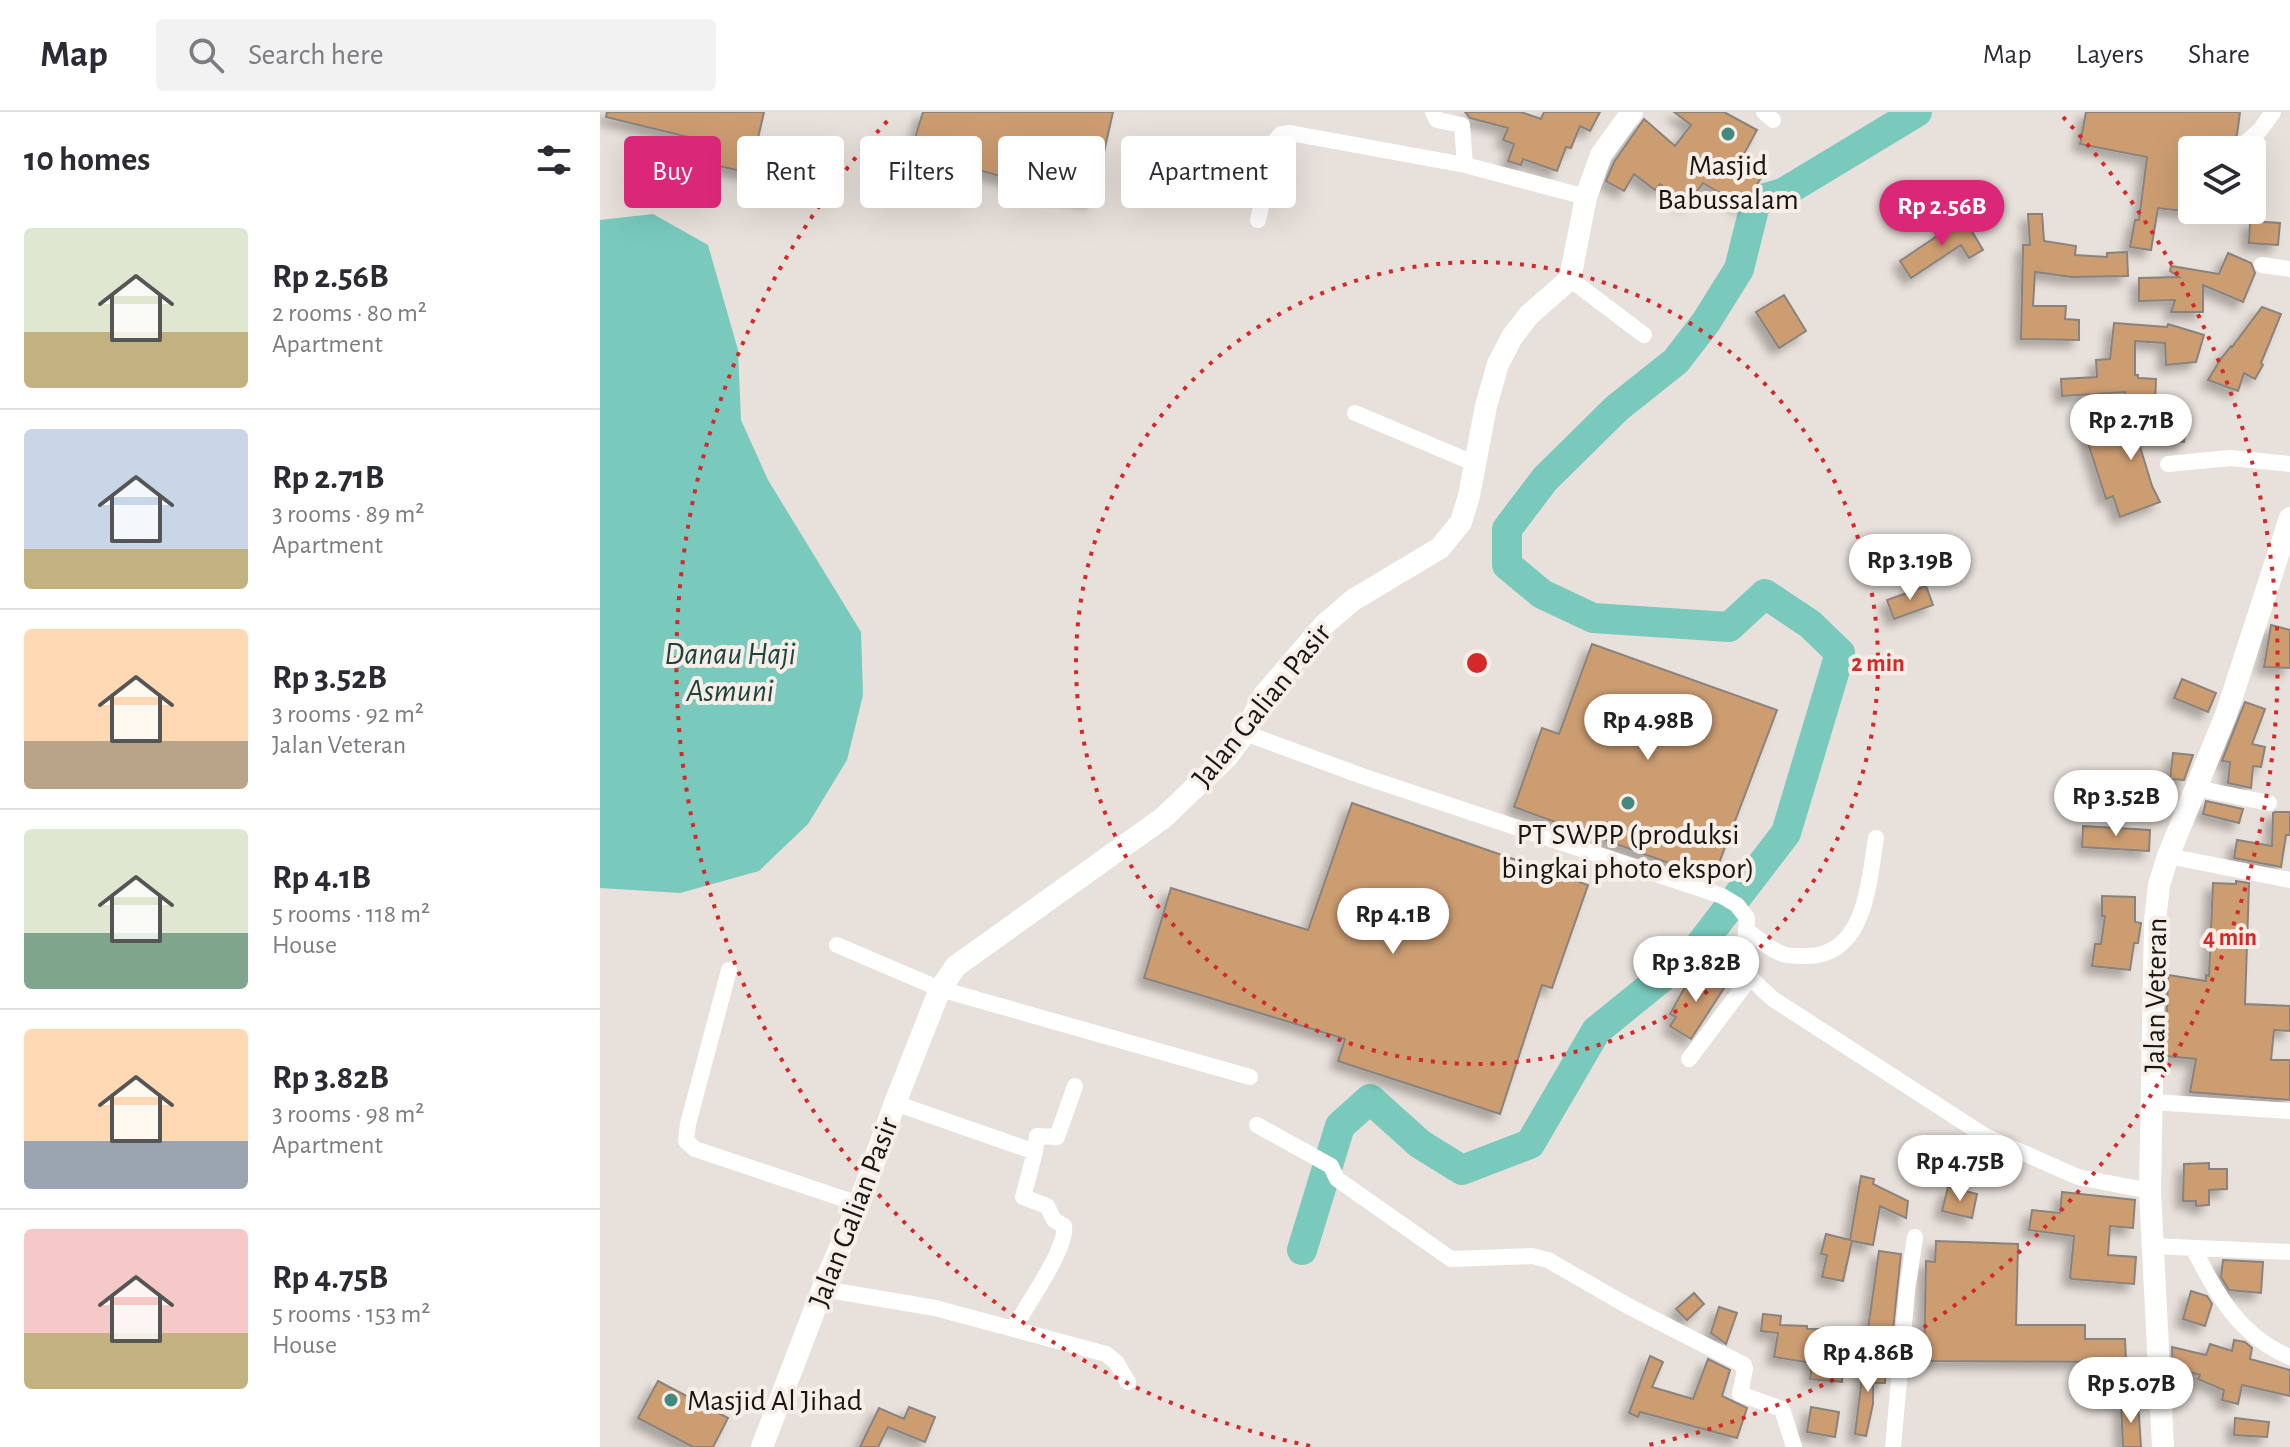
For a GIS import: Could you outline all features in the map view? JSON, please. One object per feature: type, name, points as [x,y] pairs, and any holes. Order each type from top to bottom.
[{"type":"street","points":[[1433,112],[1437,120],[1462,125],[1465,165]]},
{"type":"street","points":[[1632,112],[1601,155],[1586,197],[1570,279],[1644,335]]},
{"type":"street","points":[[2253,136],[2273,112]]},
{"type":"street","points":[[1258,220],[1276,140],[1281,134],[1290,133],[1465,165],[1586,197]]},
{"type":"street","points":[[2262,265],[2290,269]]},
{"type":"street","name":"Jalan Galian Pasir","points":[[762,1447],[940,989],[956,966],[1163,818],[1227,757],[1245,733],[1264,695],[1325,624],[1353,600],[1440,548],[1461,522],[1498,364],[1512,337],[1529,315],[1570,279]]},
{"type":"street","points":[[1355,413],[1476,464]]},
{"type":"street","points":[[2168,464],[2230,458],[2290,464]]},
{"type":"street","name":"Jalan Veteran","points":[[2163,1447],[2150,1191],[2155,921],[2159,885],[2226,715],[2290,518]]},
{"type":"street","points":[[1245,733],[1362,776],[1722,896],[1737,905],[1747,918],[1743,966],[1750,978],[1773,999],[1985,1136],[2078,1177],[2150,1191]]},
{"type":"street","points":[[2196,788],[2269,803]]},
{"type":"street","points":[[1746,930],[1783,954],[1814,956],[1831,951],[1846,940],[1864,909],[1876,838]]},
{"type":"street","points":[[2168,856],[2290,880]]},
{"type":"street","points":[[837,945],[940,989],[1250,1077]]},
{"type":"street","points":[[729,970],[686,1141],[695,1149],[859,1204]]},
{"type":"street","points":[[1689,1059],[1750,978]]},
{"type":"street","points":[[1013,1329],[1054,1260],[1065,1232],[1064,1226],[1054,1220],[1047,1206],[1023,1197],[1037,1136],[1057,1137],[1075,1086]]},
{"type":"street","points":[[2153,1102],[2290,1111]]},
{"type":"street","points":[[895,1103],[1035,1152]]},
{"type":"street","points":[[1257,1125],[1328,1164],[1337,1179],[1451,1259],[1532,1256],[1548,1260],[1628,1306],[1744,1365],[1740,1394],[1782,1409],[1794,1447]]},
{"type":"street","points":[[1893,1447],[1915,1237]]},
{"type":"street","points":[[2152,1246],[2290,1252]]},
{"type":"street","points":[[2193,1248],[2223,1304],[2250,1331],[2290,1357]]},
{"type":"street","points":[[823,1289],[935,1308],[1106,1354],[1116,1362],[1128,1382]]},
{"type":"water","name":"Danau Haji Asmuni","points":[[653,214],[708,245],[738,350],[741,420],[768,480],[861,632],[863,695],[847,760],[808,824],[759,871],[680,893],[600,888],[600,220]]},
{"type":"building","points":[[607,112],[764,112],[758,136],[737,136],[737,170],[721,167],[721,136],[684,136],[606,117]]},
{"type":"building","points":[[923,112],[1113,112],[1105,148],[1105,136],[998,136],[998,175],[982,171],[982,136],[916,136]]},
{"type":"building","points":[[1465,112],[1521,112],[1541,119],[1544,112],[1600,112],[1590,131],[1580,126],[1571,148],[1566,147],[1557,171],[1523,159],[1521,165],[1508,161],[1514,144],[1503,140],[1508,128],[1470,118]]},
{"type":"building","points":[[1674,112],[1724,112],[1757,130],[1739,163],[1762,176],[1744,207],[1703,183],[1688,204],[1660,184],[1655,190],[1634,174],[1624,191],[1606,181],[1614,162],[1644,119],[1675,146],[1691,125]]},
{"type":"building","points":[[2086,112],[2240,112],[2236,136],[2178,136],[2178,210],[2158,208],[2151,250],[2130,247],[2135,220],[2139,220],[2147,157],[2080,144]]},
{"type":"building","points":[[2028,214],[2042,214],[2044,241],[2076,246],[2075,255],[2107,257],[2107,253],[2127,252],[2128,276],[2072,277],[2035,272],[2033,306],[2066,306],[2065,319],[2079,320],[2079,340],[2021,339],[2023,245],[2030,245]]},
{"type":"building","points":[[1964,218],[1983,250],[1969,258],[1961,245],[1911,278],[1900,261]]},
{"type":"building","points":[[2280,223],[2278,245],[2249,243],[2250,224]]},
{"type":"building","points":[[2228,253],[2251,263],[2255,273],[2243,302],[2203,285],[2203,312],[2171,312],[2175,300],[2139,301],[2139,278],[2179,277],[2170,271],[2171,266],[2219,274]]},
{"type":"building","points":[[1784,295],[1806,331],[1779,348],[1756,312]]},
{"type":"building","points":[[2262,307],[2281,314],[2255,379],[2244,373],[2238,391],[2208,380],[2220,360]]},
{"type":"building","points":[[2114,323],[2167,327],[2168,324],[2204,335],[2196,362],[2166,365],[2165,343],[2135,341],[2135,375],[2156,379],[2155,403],[2124,402],[2125,392],[2062,396],[2061,379],[2097,377],[2096,360],[2110,359]]},
{"type":"building","points":[[2180,416],[2178,422],[2186,425],[2184,442],[2138,440],[2160,502],[2120,517],[2113,496],[2106,499],[2086,437]]},
{"type":"building","points":[[1926,586],[1933,605],[1894,619],[1887,600]]},
{"type":"building","points":[[2271,625],[2290,630],[2290,668],[2264,667]]},
{"type":"building","points":[[1592,644],[1777,710],[1713,879],[1514,807],[1542,728],[1559,734]]},
{"type":"building","points":[[2182,679],[2216,693],[2208,712],[2174,698]]},
{"type":"building","points":[[2245,702],[2265,709],[2252,744],[2265,747],[2261,767],[2253,766],[2251,788],[2228,783],[2230,762],[2222,761]]},
{"type":"building","points":[[2173,753],[2193,755],[2184,780],[2170,779]]},
{"type":"building","points":[[2206,801],[2243,809],[2239,823],[2203,814]]},
{"type":"building","points":[[1352,803],[1588,885],[1552,988],[1542,985],[1500,1114],[1338,1061],[1345,1039],[1144,978],[1171,888],[1308,930]]},
{"type":"building","points":[[2275,812],[2290,812],[2290,835],[2286,835],[2281,867],[2234,858],[2237,840],[2272,846]]},
{"type":"building","points":[[2083,826],[2150,830],[2149,851],[2082,847]]},
{"type":"building","points":[[2236,881],[2249,883],[2245,1004],[2290,1006],[2290,1031],[2274,1030],[2271,1060],[2290,1060],[2290,1100],[2190,1092],[2196,1059],[2166,1056],[2168,975],[2206,981],[2206,975],[2209,976],[2213,883],[2236,884]]},
{"type":"building","points":[[2102,896],[2135,897],[2135,922],[2141,923],[2130,970],[2092,966],[2095,944],[2101,944],[2105,916],[2102,916]]},
{"type":"building","points":[[1703,971],[1726,985],[1691,1039],[1670,1026],[1676,1017],[1670,1014],[1686,985],[1693,989]]},
{"type":"building","points":[[2209,1163],[2209,1169],[2227,1169],[2227,1189],[2209,1190],[2209,1205],[2196,1206],[2196,1201],[2183,1201],[2184,1164]]},
{"type":"building","points":[[1861,1176],[1874,1179],[1873,1184],[1908,1201],[1906,1218],[1880,1206],[1873,1245],[1852,1241],[1843,1281],[1822,1277],[1827,1255],[1821,1254],[1826,1234],[1850,1240]]},
{"type":"building","points":[[1948,1187],[1977,1194],[1972,1218],[1942,1211]]},
{"type":"building","points":[[2062,1192],[2135,1200],[2133,1228],[2110,1226],[2108,1255],[2136,1257],[2134,1284],[2070,1278],[2074,1236],[2029,1230],[2032,1210],[2060,1213]]},
{"type":"building","points":[[1936,1241],[2018,1244],[2016,1325],[2085,1325],[2085,1339],[2125,1339],[2126,1362],[1924,1361],[1926,1261],[1935,1262]]},
{"type":"building","points":[[1879,1251],[1901,1254],[1892,1339],[1867,1336]]},
{"type":"building","points":[[2223,1260],[2263,1262],[2261,1293],[2229,1290],[2221,1277]]},
{"type":"building","points":[[2191,1291],[2207,1296],[2212,1304],[2205,1326],[2183,1319]]},
{"type":"building","points":[[1694,1293],[1704,1304],[1687,1320],[1676,1309]]},
{"type":"building","points":[[1719,1307],[1737,1313],[1726,1344],[1711,1333]]},
{"type":"building","points":[[1763,1314],[1781,1316],[1780,1325],[1842,1329],[1842,1382],[1810,1379],[1812,1363],[1774,1357],[1778,1333],[1761,1331]]},
{"type":"building","points":[[2234,1340],[2245,1342],[2252,1348],[2250,1359],[2290,1370],[2290,1396],[2242,1385],[2238,1404],[2222,1400],[2224,1390],[2198,1379],[2200,1375],[2173,1368],[2172,1347],[2206,1355],[2210,1344],[2232,1351]]},
{"type":"building","points":[[1650,1356],[1663,1362],[1652,1387],[1693,1399],[1708,1359],[1730,1370],[1722,1396],[1747,1408],[1737,1438],[1640,1412],[1638,1417],[1629,1413]]},
{"type":"building","points":[[1864,1361],[1886,1365],[1885,1383],[1873,1383],[1873,1404],[1866,1436],[1855,1434]]},
{"type":"building","points":[[2097,1370],[2126,1384],[2118,1401],[2088,1386]]},
{"type":"building","name":"Masjid Al Jihad","points":[[658,1381],[728,1418],[713,1447],[693,1447],[638,1418]]},
{"type":"building","points":[[2138,1402],[2141,1447],[2123,1447],[2121,1403]]},
{"type":"building","points":[[909,1407],[935,1417],[925,1442],[888,1427],[878,1447],[860,1447],[879,1408],[904,1419]]},
{"type":"building","points":[[1811,1407],[1839,1412],[1835,1437],[1807,1432]]},
{"type":"building","points":[[2235,1418],[2269,1422],[2267,1437],[2234,1435]]},
{"type":"waterway","points":[[1302,1250],[1340,1126],[1370,1099],[1420,1144],[1462,1170],[1530,1144],[1596,1031],[1697,949],[1786,833],[1840,653],[1810,624],[1765,594],[1729,627],[1593,618],[1542,594],[1507,565],[1507,529],[1545,479],[1617,408],[1676,361],[1706,322],[1739,269],[1756,201],[1783,193],[1917,112]]},
{"type":"place","name":"Masjid Babussalam","points":[[1728,134]]},
{"type":"place","name":"PT SWPP (produksi bingkai photo ekspor)","points":[[1628,803]]},
{"type":"place","name":"Masjid Al Jihad","points":[[671,1400]]}]
